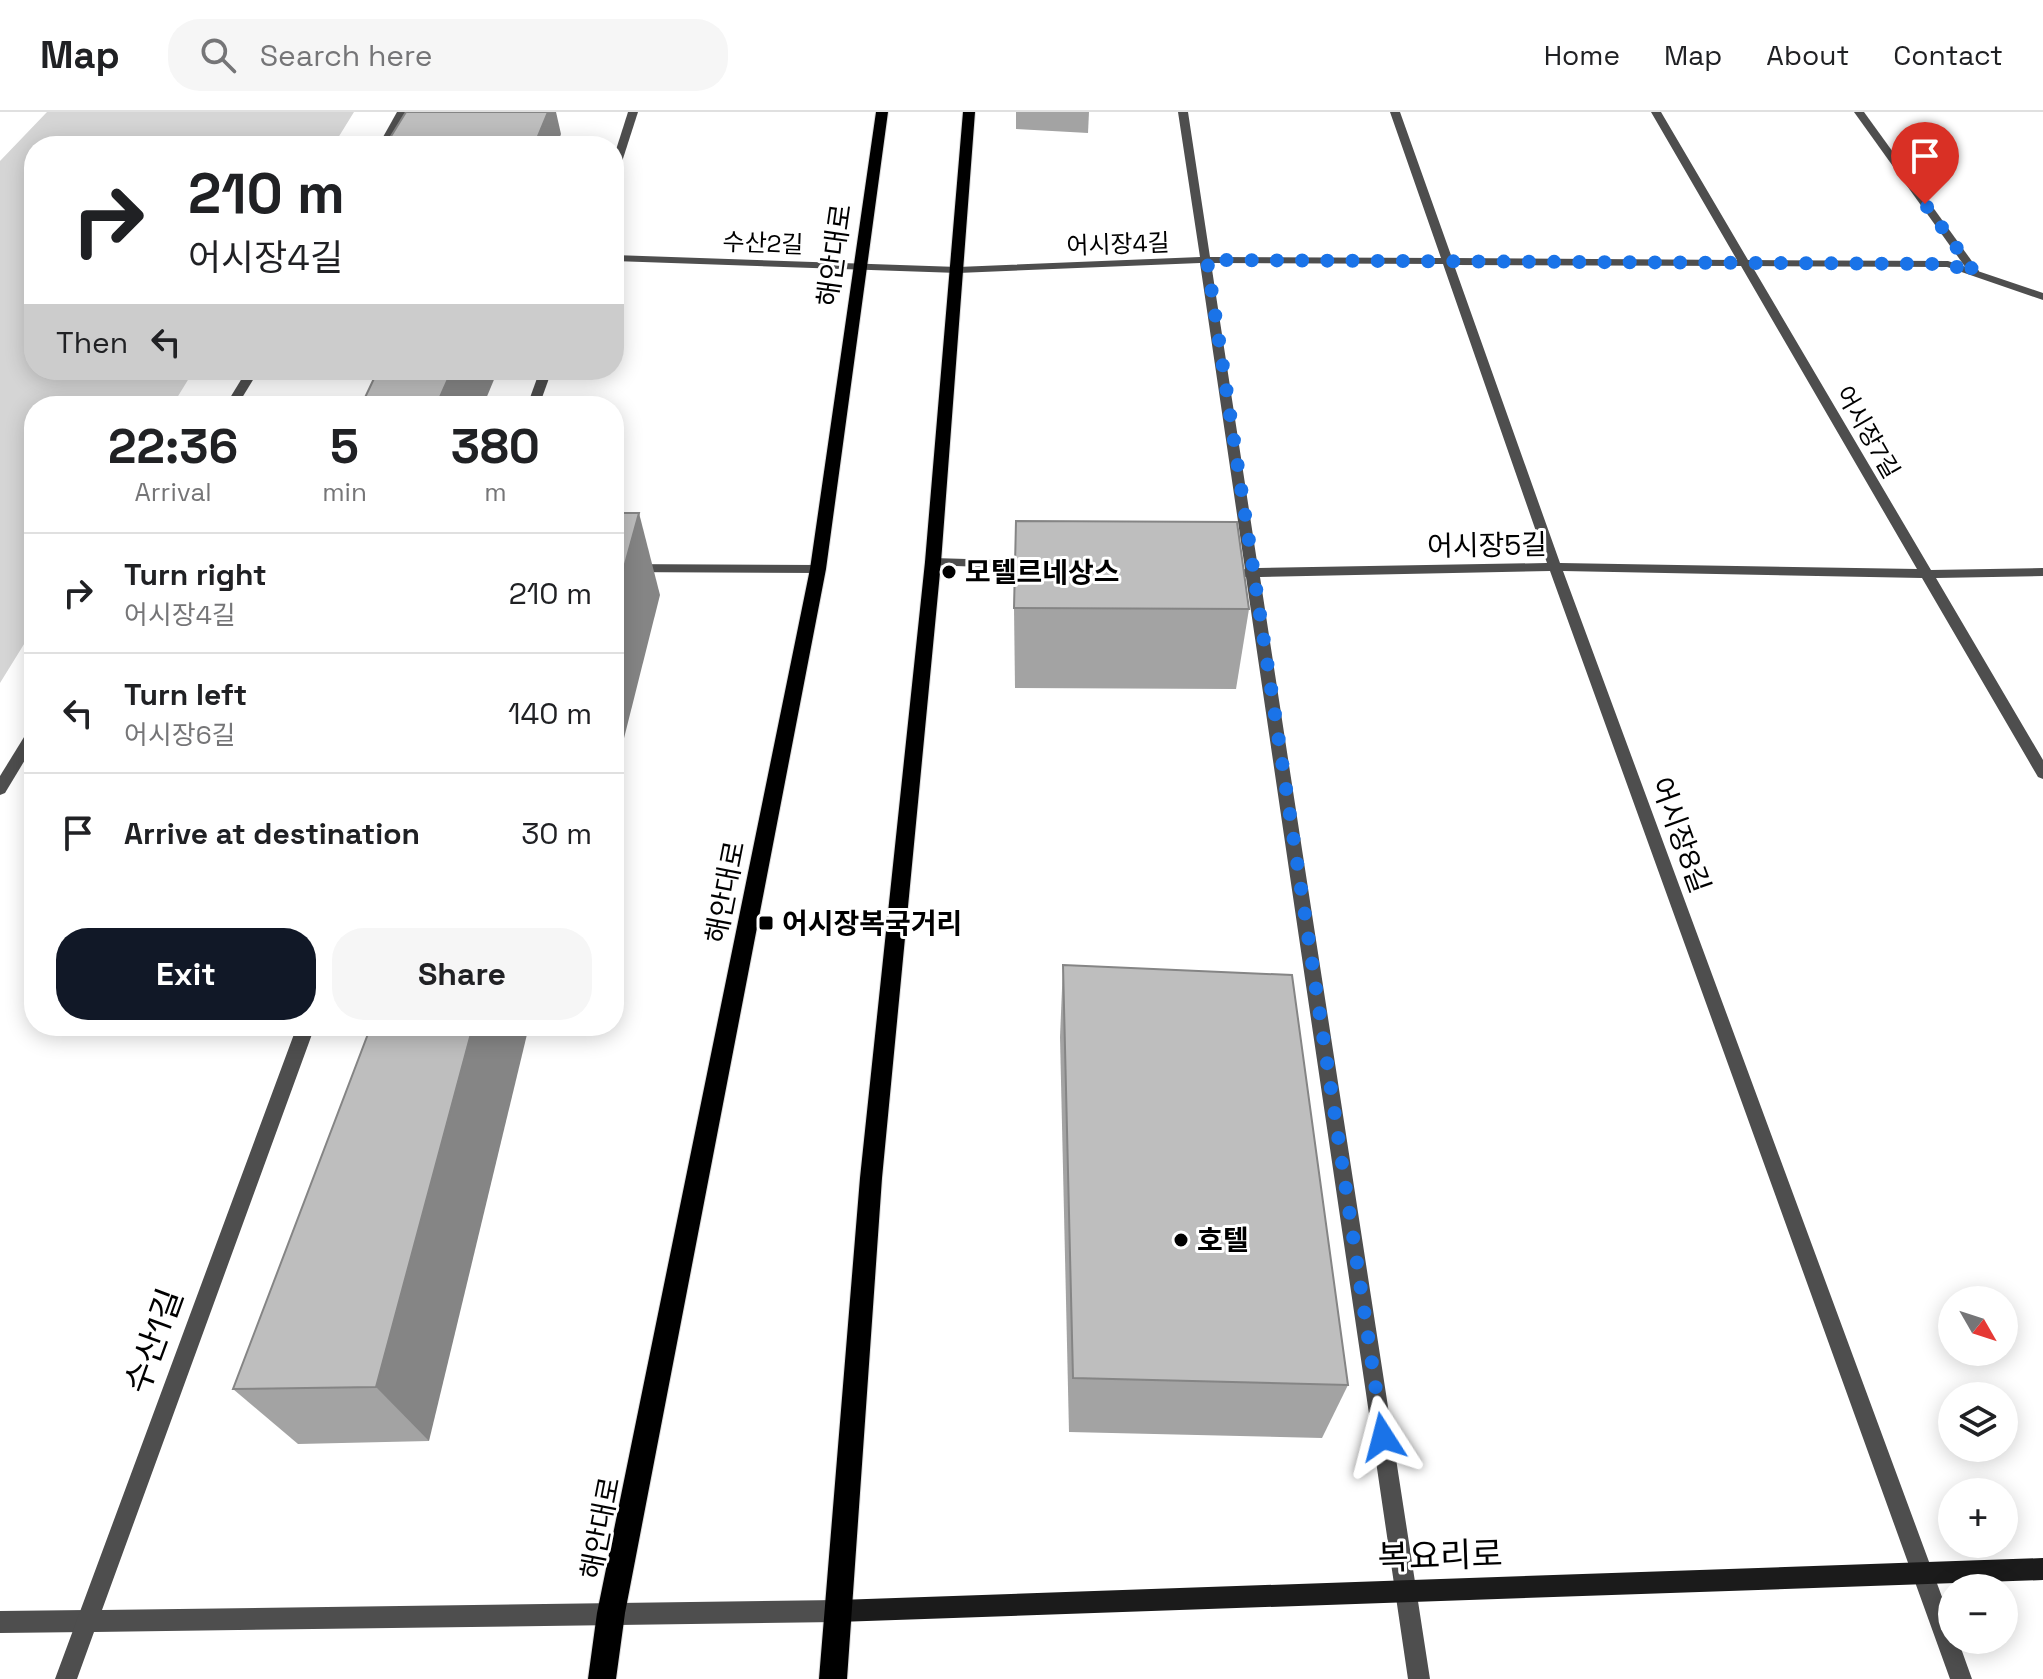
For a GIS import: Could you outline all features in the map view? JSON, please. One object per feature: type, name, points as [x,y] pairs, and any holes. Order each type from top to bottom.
[{"type":"main road","name":"해안대로","points":[[602,1679],[611,1613],[818,569],[882,112]]},
{"type":"main road","points":[[833,1679],[871,1178],[933,562],[969,112]]},
{"type":"main road","name":"복요리로","points":[[838,1611],[2043,1569]]},
{"type":"street","points":[[389,136],[402,112]]},
{"type":"street","points":[[624,140],[633,112]]},
{"type":"street","points":[[1183,112],[1419,1679]]},
{"type":"street","name":"어시장8길","points":[[1395,112],[1555,567],[1961,1679]]},
{"type":"street","name":"어시장7길","points":[[1656,112],[2043,773]]},
{"type":"street","points":[[1859,112],[1975,273]]},
{"type":"street","name":"수산2길","points":[[624,258],[958,270]]},
{"type":"street","name":"어시장4길","points":[[958,270],[1207,260],[1948,264],[2041,298]]},
{"type":"street","points":[[933,562],[1055,566]]},
{"type":"street","name":"어시장5길","points":[[1223,573],[1555,567],[1926,574],[2043,572]]},
{"type":"street","points":[[624,568],[818,569]]},
{"type":"street","points":[[0,789],[24,749]]},
{"type":"street","name":"수산1길","points":[[66,1679],[302,1036]]},
{"type":"street","points":[[0,1622],[838,1611]]},
{"type":"shaded area","points":[[47,112],[354,112],[339,136],[24,136],[24,380],[188,380],[178,396],[24,396],[24,644],[0,683],[0,161]]},
{"type":"building","points":[[406,112],[548,112],[538,136],[391,136]]},
{"type":"building","points":[[373,380],[448,380],[440,396],[366,396]]},
{"type":"building","points":[[624,513],[639,513],[624,568]]},
{"type":"building","points":[[1016,521],[1237,522],[1249,609],[1014,608]]},
{"type":"building","name":"호텔","points":[[1063,965],[1292,975],[1348,1385],[1073,1378]]},
{"type":"building","points":[[367,1036],[470,1036],[376,1387],[233,1389]]},
{"type":"place","name":"모텔르네상스","points":[[949,572]]},
{"type":"place","name":"어시장복국거리","points":[[766,923]]},
{"type":"place","name":"호텔","points":[[1181,1240]]},
{"type":"route","points":[[1383,1437],[1207,260],[1948,264],[1975,273],[1925,204]]}]
